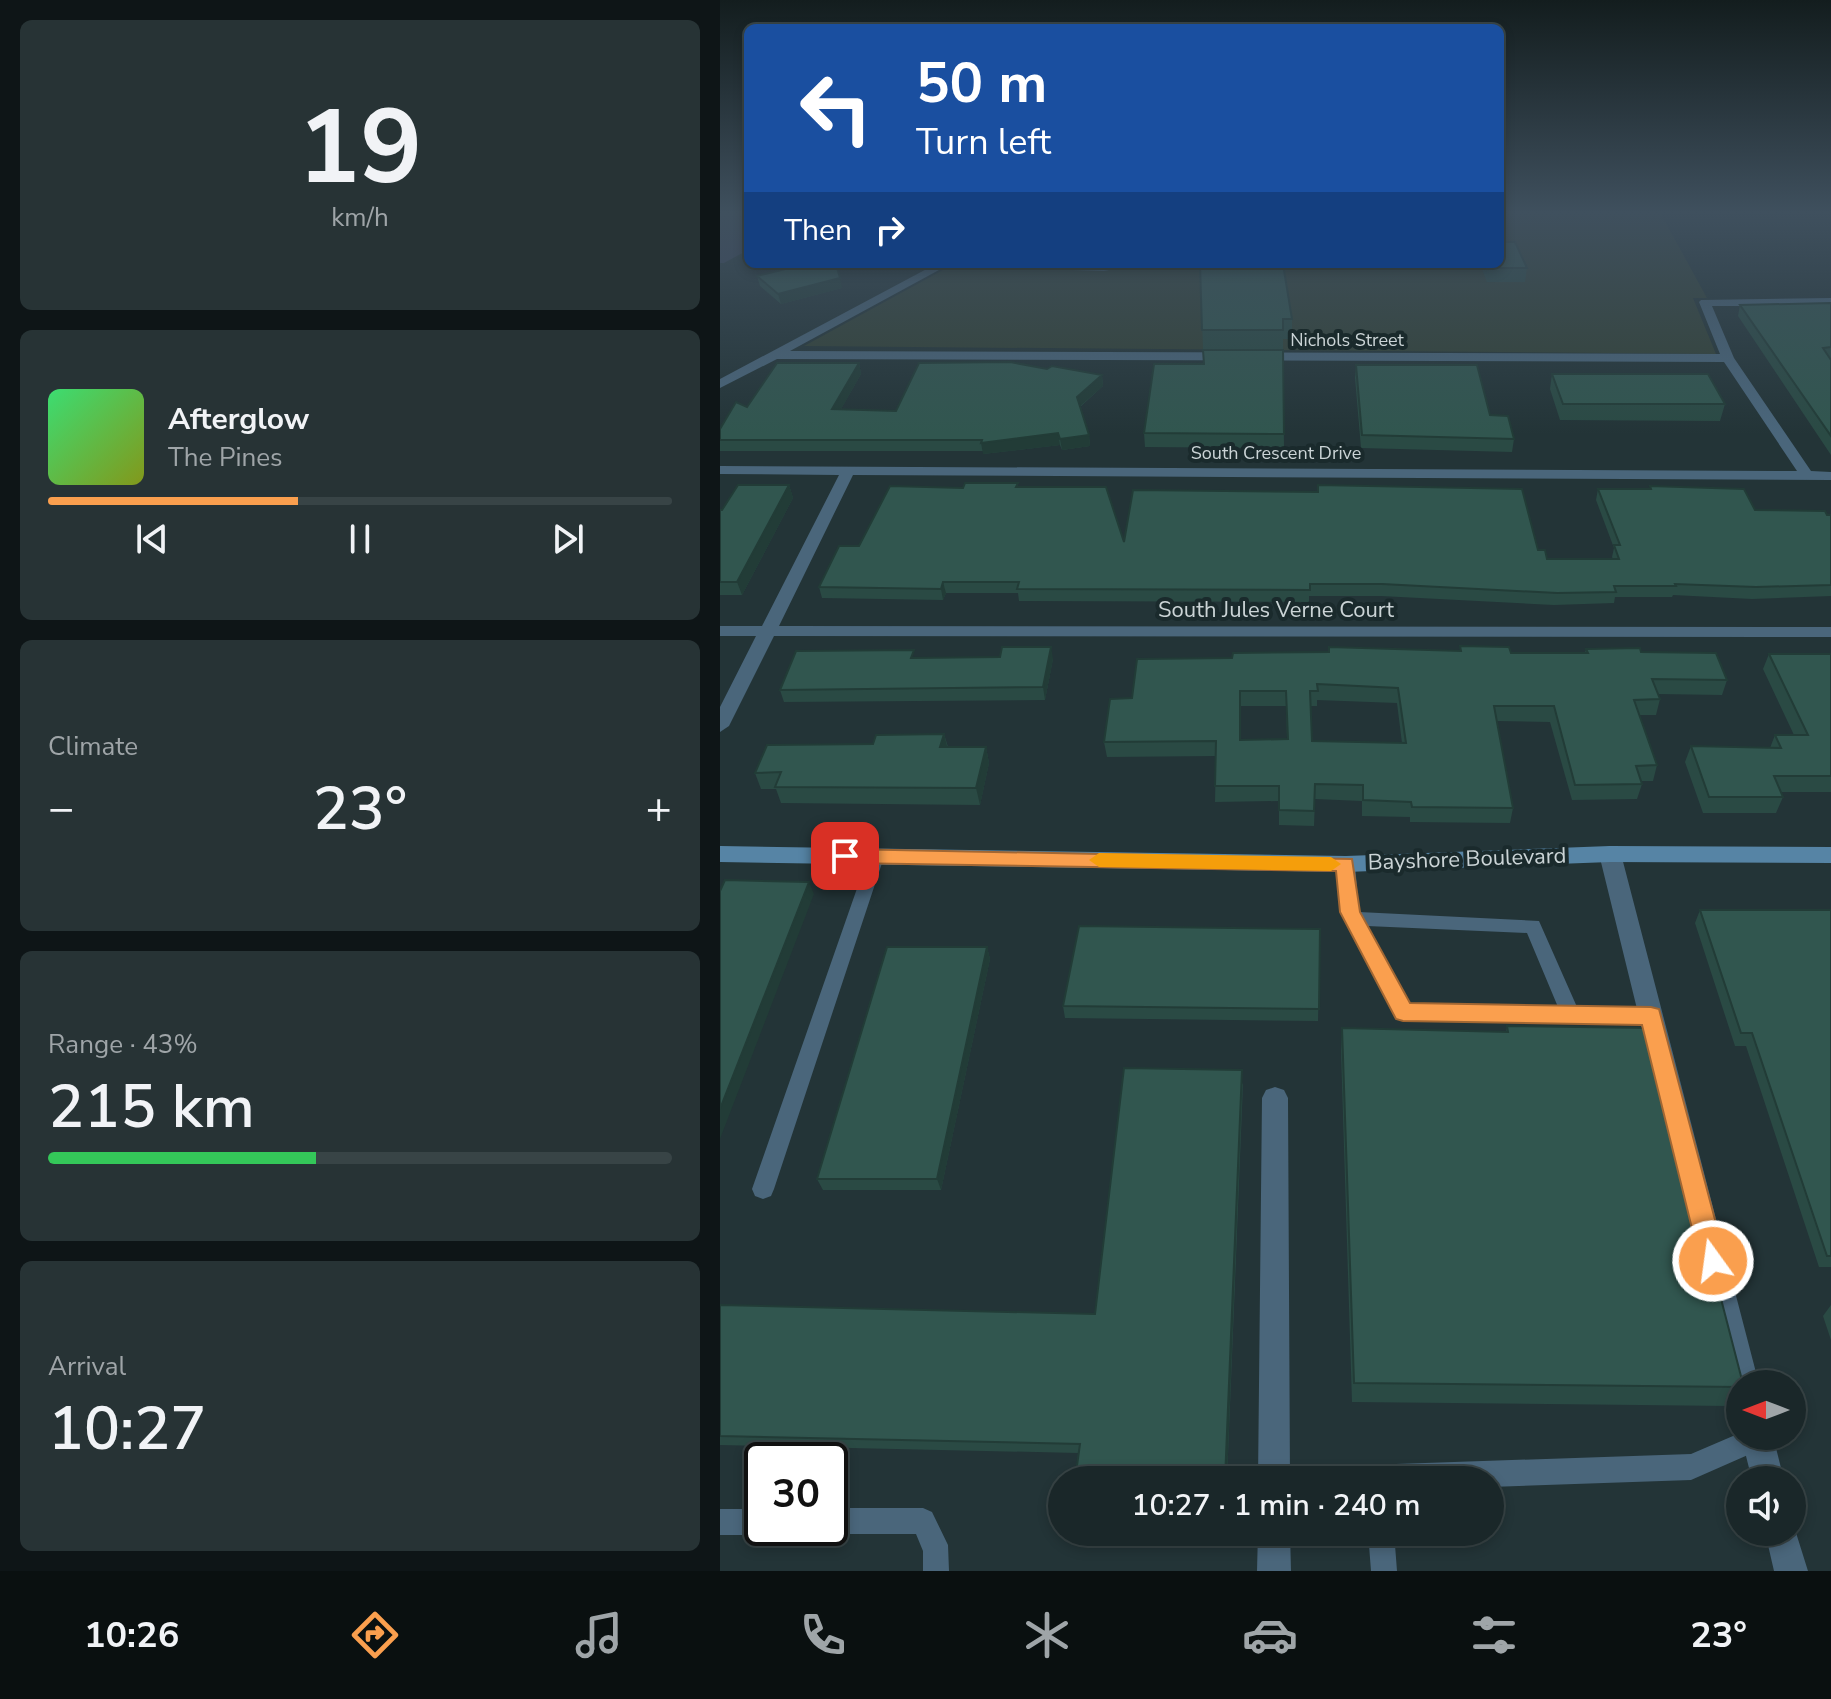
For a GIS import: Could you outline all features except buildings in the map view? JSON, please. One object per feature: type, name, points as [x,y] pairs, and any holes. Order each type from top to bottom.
[{"type":"street","points":[[720,384],[900,287]]},
{"type":"street","points":[[1807,476],[1728,358],[1705,302],[1831,302]]},
{"type":"street","name":"Nichols Street","points":[[774,355],[1728,358]]},
{"type":"street","name":"South Crescent Drive","points":[[720,470],[1831,476]]},
{"type":"street","points":[[720,726],[848,471]]},
{"type":"street","name":"South Jules Verne Court","points":[[720,631],[1831,632]]},
{"type":"street","name":"Bayshore Boulevard","points":[[720,854],[1346,864],[1610,854],[1831,855]]},
{"type":"street","points":[[1610,854],[1740,1370]]},
{"type":"street","points":[[1274,1466],[1275,1098]]},
{"type":"street","points":[[1274,1546],[1274,1571]]},
{"type":"street","points":[[1785,1546],[1791,1571]]},
{"type":"lane","points":[[763,1189],[876,857]]},
{"type":"lane","points":[[1346,864],[1350,912],[1403,1012],[1651,1016]]},
{"type":"lane","points":[[1354,919],[1533,926],[1571,1015]]},
{"type":"lane","points":[[1504,1473],[1691,1467],[1728,1450]]},
{"type":"lane","points":[[848,1521],[923,1521],[938,1556],[936,1571]]},
{"type":"lane","points":[[720,1522],[744,1522]]},
{"type":"lane","points":[[1382,1546],[1384,1571]]},
{"type":"green space","points":[[911,287],[1701,287],[1707,298],[1693,298],[1716,354],[804,346]]},
{"type":"slow traffic","points":[[1099,860],[1331,864]]},
{"type":"route","points":[[845,856],[1346,864],[1350,912],[1403,1012],[1651,1016],[1713,1261]]}]
